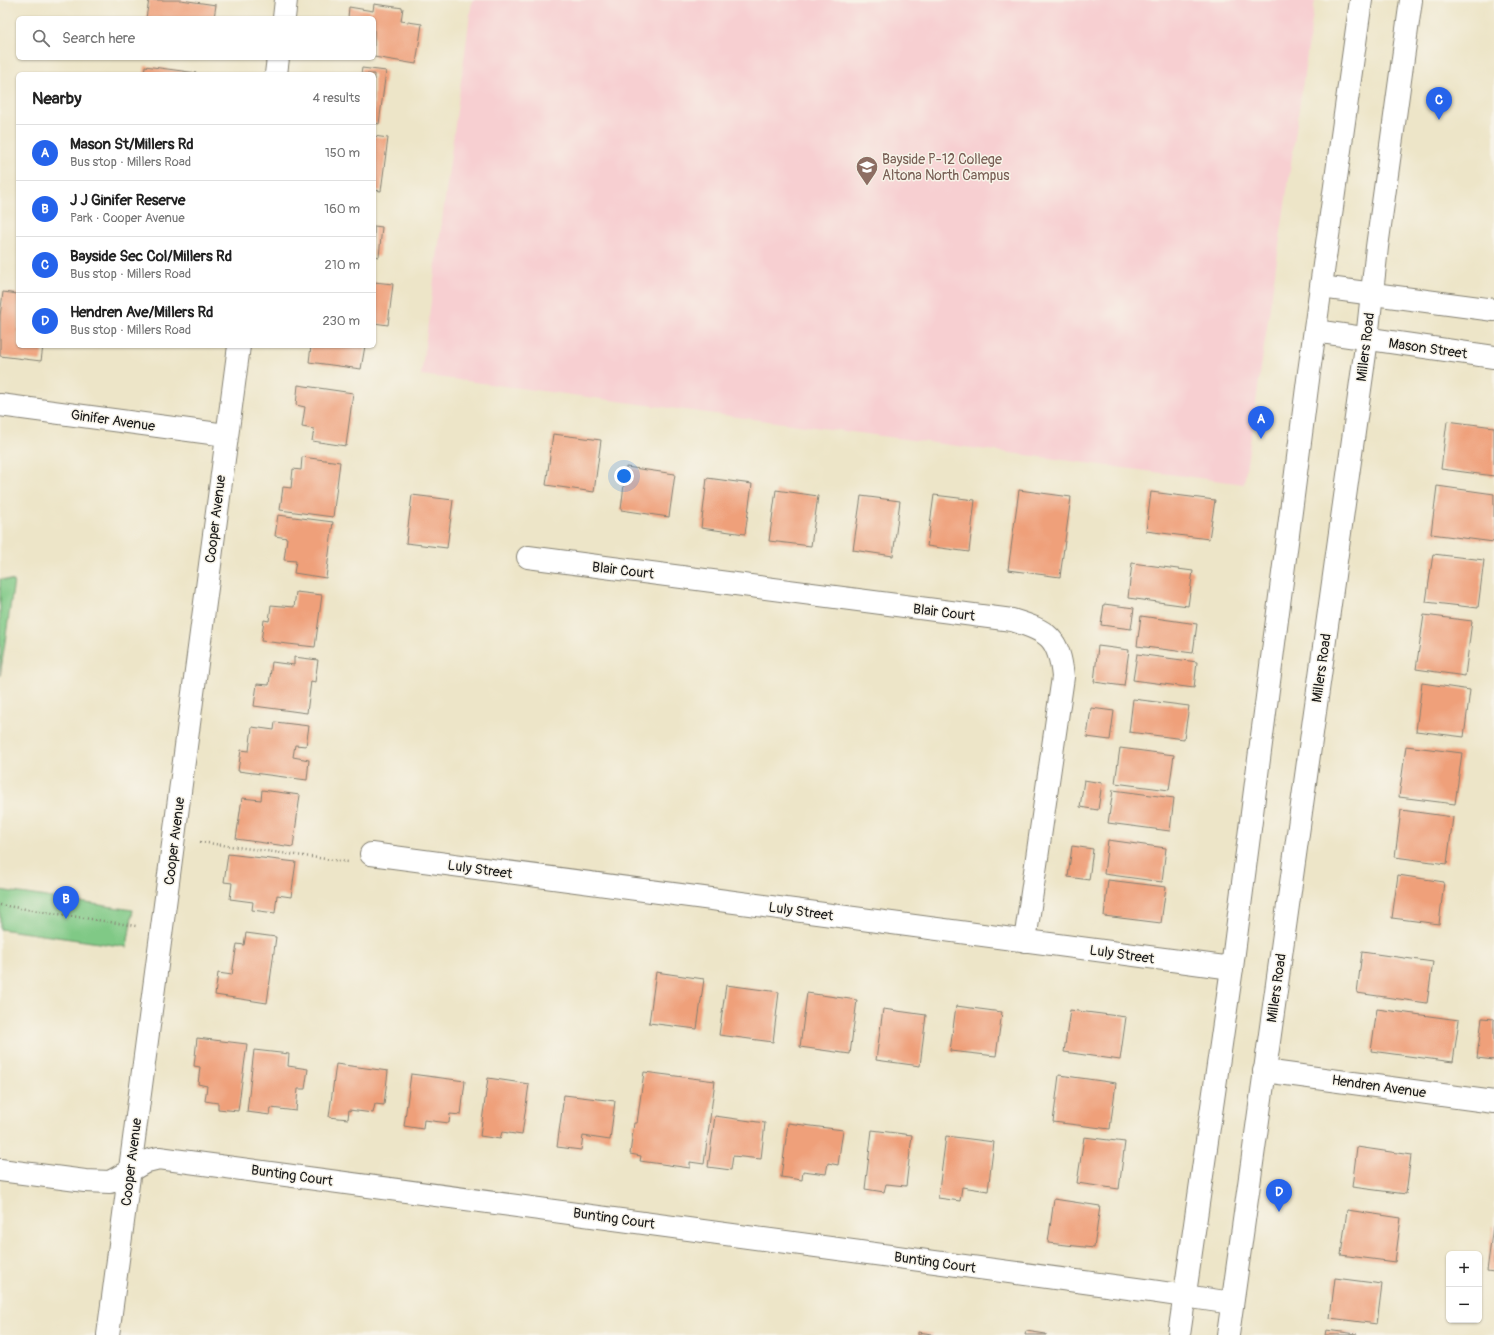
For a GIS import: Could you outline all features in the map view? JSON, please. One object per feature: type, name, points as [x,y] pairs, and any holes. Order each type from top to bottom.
[{"type":"street","points":[[284,16],[286,0]]},
{"type":"street","points":[[1179,1335],[1232,968],[1315,331],[1361,0]]},
{"type":"street","name":"Millers Road","points":[[1228,1335],[1367,339],[1376,253],[1411,0]]},
{"type":"street","points":[[276,72],[278,60]]},
{"type":"street","points":[[1321,287],[1494,310]]},
{"type":"street","name":"Mason Street","points":[[1315,331],[1494,357]]},
{"type":"street","name":"Cooper Avenue","points":[[108,1335],[238,348]]},
{"type":"street","name":"Ginifer Avenue","points":[[0,405],[226,435]]},
{"type":"street","name":"Blair Court","points":[[528,557],[1012,620],[1036,628],[1052,640],[1061,656],[1063,677],[1025,941]]},
{"type":"street","name":"Luly Street","points":[[371,854],[1232,968]]},
{"type":"street","name":"Hendren Avenue","points":[[1264,1071],[1494,1102]]},
{"type":"street","name":"Bunting Court","points":[[0,1170],[85,1181],[110,1182],[148,1161],[159,1158],[1184,1295],[1232,1304]]},
{"type":"path","points":[[174,834],[201,843],[358,864],[371,854]]},
{"type":"path","points":[[0,905],[133,926],[162,927]]},
{"type":"shaded area","name":"Bayside P-12 College Altona North Campus","points":[[472,0],[1315,0],[1244,484],[421,375]]},
{"type":"green space","points":[[0,579],[14,581],[0,676]]},
{"type":"green space","points":[[0,890],[133,910],[127,947],[0,929]]},
{"type":"building","points":[[149,0],[181,0],[216,5],[214,16],[146,16]]},
{"type":"building","points":[[374,4],[403,8],[401,21],[422,24],[416,64],[376,57],[376,16],[348,16],[349,7],[373,11]]},
{"type":"building","points":[[145,66],[190,72],[144,72]]},
{"type":"building","points":[[362,68],[386,71],[379,124],[376,123],[376,72],[361,72]]},
{"type":"building","points":[[376,136],[388,138],[381,191],[376,190]]},
{"type":"building","points":[[376,226],[382,227],[379,257],[376,256]]},
{"type":"building","points":[[376,282],[393,284],[388,325],[376,323]]},
{"type":"building","points":[[3,292],[16,294],[16,348],[43,348],[41,361],[0,356],[0,316]]},
{"type":"building","points":[[311,348],[365,348],[361,369],[309,362]]},
{"type":"building","points":[[298,385],[353,393],[346,446],[312,441],[314,429],[302,427],[305,407],[296,405]]},
{"type":"building","points":[[1447,421],[1494,427],[1494,476],[1441,469]]},
{"type":"building","points":[[553,434],[601,440],[594,492],[546,485]]},
{"type":"building","points":[[302,457],[340,462],[333,517],[280,510],[283,487],[291,488],[293,469],[301,470]]},
{"type":"building","points":[[626,467],[675,474],[669,517],[621,510]]},
{"type":"building","points":[[707,478],[752,484],[745,534],[701,528]]},
{"type":"building","points":[[1437,486],[1494,494],[1494,542],[1431,534]]},
{"type":"building","points":[[776,490],[818,496],[811,546],[769,541]]},
{"type":"building","points":[[1019,490],[1071,497],[1060,577],[1008,570]]},
{"type":"building","points":[[1151,492],[1215,500],[1209,539],[1146,531]]},
{"type":"building","points":[[412,495],[453,500],[447,548],[406,543]]},
{"type":"building","points":[[934,495],[975,500],[969,552],[927,546]]},
{"type":"building","points":[[861,496],[900,501],[893,556],[853,550]]},
{"type":"building","points":[[278,515],[333,522],[326,578],[294,573],[296,561],[284,560],[287,538],[275,536]]},
{"type":"building","points":[[1433,554],[1484,560],[1478,608],[1426,602]]},
{"type":"building","points":[[1132,563],[1193,571],[1188,606],[1128,598]]},
{"type":"building","points":[[296,592],[322,595],[315,647],[261,641],[264,620],[269,621],[271,605],[294,607]]},
{"type":"building","points":[[1104,604],[1134,608],[1131,629],[1101,625]]},
{"type":"building","points":[[1424,615],[1472,621],[1465,676],[1416,669]]},
{"type":"building","points":[[1141,616],[1197,624],[1193,653],[1137,646]]},
{"type":"building","points":[[1098,646],[1129,650],[1124,686],[1094,682]]},
{"type":"building","points":[[1137,654],[1197,662],[1194,688],[1133,680]]},
{"type":"building","points":[[294,657],[318,660],[315,682],[311,681],[307,713],[254,706],[257,684],[269,685],[272,662],[294,665]]},
{"type":"building","points":[[1422,683],[1470,690],[1464,737],[1416,731]]},
{"type":"building","points":[[1133,699],[1189,706],[1184,739],[1129,732]]},
{"type":"building","points":[[1091,708],[1114,711],[1110,740],[1087,737]]},
{"type":"building","points":[[275,722],[309,726],[306,746],[295,745],[293,757],[309,760],[307,780],[238,771],[241,750],[249,751],[252,727],[274,730]]},
{"type":"building","points":[[1406,746],[1462,753],[1455,804],[1399,797]]},
{"type":"building","points":[[1120,748],[1174,755],[1169,790],[1115,783]]},
{"type":"building","points":[[1084,780],[1102,783],[1098,810],[1080,807]]},
{"type":"building","points":[[262,790],[300,795],[293,847],[236,839],[242,798],[261,800]]},
{"type":"building","points":[[1113,790],[1174,798],[1170,831],[1108,823]]},
{"type":"building","points":[[1401,810],[1453,817],[1447,864],[1395,857]]},
{"type":"building","points":[[1108,840],[1166,848],[1162,882],[1104,874]]},
{"type":"building","points":[[1072,846],[1093,849],[1089,880],[1068,877]]},
{"type":"building","points":[[228,854],[296,862],[291,897],[277,895],[275,913],[252,910],[253,902],[230,899],[232,883],[224,882]]},
{"type":"building","points":[[1398,875],[1444,882],[1439,924],[1392,918]]},
{"type":"building","points":[[1108,880],[1166,887],[1161,923],[1104,916]]},
{"type":"building","points":[[246,933],[276,937],[267,1003],[215,995],[218,973],[232,975],[237,944],[244,945]]},
{"type":"building","points":[[1362,952],[1433,962],[1427,1003],[1357,993]]},
{"type":"building","points":[[656,972],[704,979],[697,1029],[649,1023]]},
{"type":"building","points":[[726,985],[779,992],[773,1042],[719,1035]]},
{"type":"building","points":[[807,993],[857,1000],[850,1054],[800,1047]]},
{"type":"building","points":[[956,1006],[1002,1012],[996,1056],[950,1051]]},
{"type":"building","points":[[883,1009],[926,1015],[920,1066],[876,1060]]},
{"type":"building","points":[[1377,1009],[1459,1020],[1453,1062],[1371,1051]]},
{"type":"building","points":[[1070,1010],[1126,1017],[1120,1060],[1064,1052]]},
{"type":"building","points":[[1482,1018],[1494,1019],[1494,1060],[1477,1058]]},
{"type":"building","points":[[197,1038],[247,1044],[238,1111],[218,1109],[218,1103],[205,1101],[207,1086],[198,1084],[200,1067],[194,1066]]},
{"type":"building","points":[[254,1050],[289,1054],[288,1066],[308,1069],[305,1089],[298,1089],[296,1111],[271,1108],[270,1115],[247,1112]]},
{"type":"building","points":[[336,1064],[388,1071],[384,1105],[375,1104],[373,1113],[349,1110],[348,1119],[329,1117]]},
{"type":"building","points":[[644,1072],[715,1081],[704,1164],[690,1162],[690,1168],[640,1161],[641,1156],[630,1154],[634,1123],[637,1123]]},
{"type":"building","points":[[411,1074],[465,1081],[461,1115],[450,1114],[449,1123],[424,1120],[423,1129],[404,1126]]},
{"type":"building","points":[[1059,1075],[1116,1083],[1110,1129],[1053,1122]]},
{"type":"building","points":[[488,1078],[529,1084],[522,1135],[502,1132],[500,1139],[480,1136]]},
{"type":"building","points":[[564,1095],[615,1101],[610,1140],[583,1136],[581,1150],[557,1147]]},
{"type":"building","points":[[715,1116],[765,1123],[761,1159],[733,1156],[731,1170],[708,1167]]},
{"type":"building","points":[[788,1123],[843,1130],[838,1165],[828,1163],[826,1174],[803,1171],[802,1180],[781,1177]]},
{"type":"building","points":[[872,1130],[912,1135],[906,1186],[886,1184],[884,1192],[865,1189]]},
{"type":"building","points":[[946,1136],[994,1142],[988,1191],[962,1187],[960,1201],[938,1198]]},
{"type":"building","points":[[1084,1137],[1125,1142],[1119,1189],[1077,1183]]},
{"type":"building","points":[[1357,1147],[1411,1155],[1406,1194],[1352,1187]]},
{"type":"building","points":[[1054,1199],[1100,1206],[1094,1248],[1048,1243]]},
{"type":"building","points":[[1347,1210],[1401,1218],[1395,1262],[1341,1255]]},
{"type":"building","points":[[1494,1226],[1494,1272],[1487,1271]]},
{"type":"building","points":[[1335,1278],[1382,1284],[1377,1324],[1330,1318]]},
{"type":"building","points":[[1326,1330],[1357,1334],[1357,1335],[1325,1335]]},
{"type":"building","points":[[1026,1331],[1046,1334],[1046,1335],[1025,1335]]},
{"type":"building","points":[[918,1332],[932,1334],[932,1335],[918,1335]]},
{"type":"place","name":"Bayside Sec Col/Millers Rd","points":[[1439,120]]},
{"type":"place","name":"Bayside P-12 College Altona North Campus","points":[[867,186]]},
{"type":"place","name":"Mason St/Millers Rd","points":[[1261,439]]},
{"type":"place","name":"J J Ginifer Reserve","points":[[66,919]]},
{"type":"place","name":"Hendren Ave/Millers Rd","points":[[1279,1212]]}]
